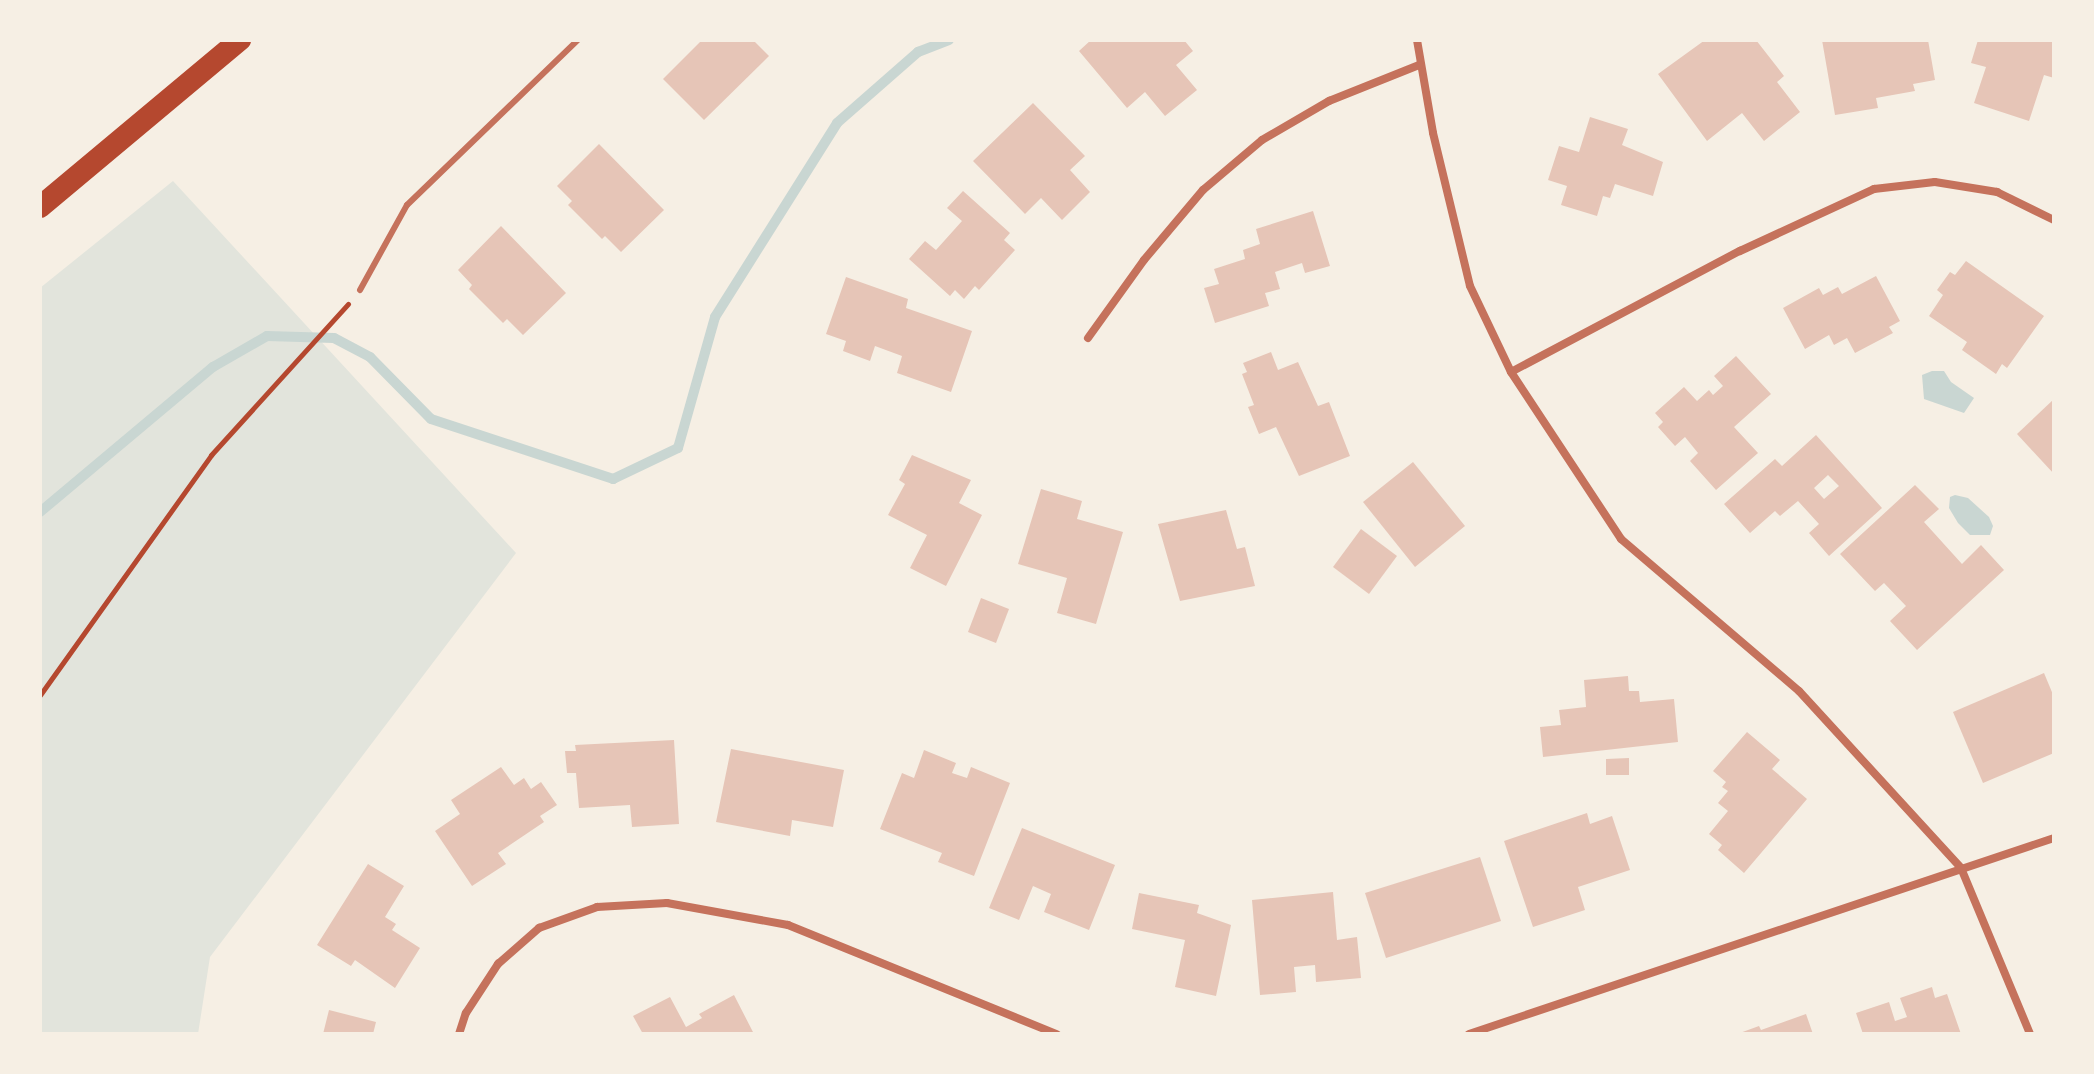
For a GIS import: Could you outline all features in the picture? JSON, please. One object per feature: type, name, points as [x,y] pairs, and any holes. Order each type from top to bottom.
[{"type":"highway","points":[[40,207],[240,40]]},
{"type":"street","points":[[1417,40],[1419,65],[1470,286],[1511,372],[1621,539],[1799,691],[1961,868],[2030,1034]]},
{"type":"street","points":[[1088,338],[1144,260],[1203,190],[1262,140],[1329,101],[1419,65]]},
{"type":"street","points":[[1511,372],[1740,251],[1874,189],[1935,182],[1997,192],[2054,220]]},
{"type":"street","points":[[1469,1034],[2054,838]]},
{"type":"street","points":[[459,1034],[466,1013],[498,964],[539,928],[597,907],[667,903],[788,925],[1057,1034]]},
{"type":"lane","points":[[360,290],[407,205],[578,40]]},
{"type":"path","points":[[40,695],[211,455],[360,290]]},
{"type":"shaded area","points":[[173,181],[516,553],[210,957],[198,1034],[40,1034],[40,288]]},
{"type":"shaded area","points":[[1944,371],[1951,382],[1974,398],[1964,413],[1924,399],[1922,375]]},
{"type":"shaded area","points":[[1950,497],[1968,498],[1989,517],[1993,526],[1990,535],[1970,535],[1958,523],[1949,508]]},
{"type":"building","points":[[702,40],[753,40],[769,56],[704,120],[663,79]]},
{"type":"building","points":[[1091,40],[1184,40],[1193,51],[1176,65],[1197,90],[1165,116],[1145,92],[1127,108],[1079,51]]},
{"type":"building","points":[[1705,40],[1756,40],[1784,76],[1777,82],[1800,112],[1764,141],[1742,113],[1707,141],[1658,74]]},
{"type":"building","points":[[1822,40],[1928,40],[1935,80],[1913,84],[1915,91],[1876,98],[1878,108],[1835,115]]},
{"type":"building","points":[[1978,40],[2054,40],[2054,78],[2044,75],[2029,121],[1974,103],[1986,67],[1971,63]]},
{"type":"building","points":[[1033,103],[1085,156],[1070,170],[1090,192],[1062,220],[1041,198],[1025,214],[973,161]]},
{"type":"building","points":[[1590,117],[1628,129],[1622,145],[1663,162],[1653,196],[1615,184],[1610,198],[1603,196],[1597,216],[1561,205],[1567,186],[1548,180],[1559,146],[1579,152]]},
{"type":"building","points":[[599,144],[664,210],[621,252],[605,236],[602,239],[568,205],[572,201],[557,186]]},
{"type":"building","points":[[963,191],[1010,233],[1004,240],[1015,250],[979,290],[975,286],[964,299],[955,290],[950,296],[909,259],[925,241],[936,250],[962,221],[947,208]]},
{"type":"building","points":[[1313,211],[1330,266],[1305,273],[1302,263],[1275,272],[1280,289],[1265,293],[1269,306],[1215,323],[1204,288],[1219,284],[1214,269],[1245,259],[1243,250],[1260,244],[1256,229]]},
{"type":"building","points":[[501,226],[566,293],[523,335],[507,319],[503,323],[469,289],[472,285],[458,270]]},
{"type":"building","points":[[1966,261],[2044,316],[2007,368],[2002,364],[1996,374],[1962,350],[1967,342],[1929,316],[1943,295],[1937,290],[1950,272],[1955,275]]},
{"type":"building","points":[[1876,276],[1900,321],[1889,327],[1893,333],[1855,353],[1847,338],[1834,345],[1829,335],[1805,349],[1783,308],[1819,288],[1823,295],[1838,287],[1842,294]]},
{"type":"building","points":[[846,277],[908,299],[906,308],[972,331],[951,392],[897,373],[902,356],[875,346],[870,361],[843,351],[846,341],[826,334]]},
{"type":"building","points":[[1271,352],[1278,370],[1298,362],[1318,406],[1329,402],[1350,456],[1299,476],[1276,427],[1259,434],[1248,407],[1254,405],[1242,374],[1247,372],[1243,363]]},
{"type":"building","points":[[1736,356],[1771,394],[1734,427],[1758,453],[1716,490],[1690,461],[1698,453],[1685,437],[1675,446],[1658,427],[1663,422],[1655,413],[1684,387],[1697,401],[1709,390],[1713,395],[1723,386],[1714,376]]},
{"type":"building","points":[[2054,399],[2054,474],[2017,434]]},
{"type":"building","points":[[1816,435],[1882,508],[1829,556],[1809,533],[1819,524],[1798,501],[1780,516],[1775,511],[1750,533],[1724,504],[1775,459],[1782,466]],"holes":[[[1828,475],[1839,486],[1824,499],[1814,488]]]},
{"type":"building","points":[[912,455],[971,480],[959,503],[982,515],[946,586],[910,568],[927,535],[888,515],[905,484],[899,480]]},
{"type":"building","points":[[1413,462],[1465,526],[1415,567],[1363,502]]},
{"type":"building","points":[[1915,485],[1939,509],[1924,522],[1962,564],[1981,545],[2004,570],[1917,650],[1890,621],[1906,606],[1884,583],[1875,591],[1840,554]]},
{"type":"building","points":[[1041,489],[1082,501],[1077,519],[1123,532],[1096,624],[1057,613],[1067,578],[1018,564]]},
{"type":"building","points":[[1226,510],[1237,549],[1245,547],[1255,586],[1180,601],[1158,524]]},
{"type":"building","points":[[1361,529],[1397,556],[1369,594],[1333,567]]},
{"type":"building","points":[[981,598],[1009,609],[996,643],[968,632]]},
{"type":"building","points":[[2044,673],[2054,697],[2054,753],[1983,783],[1953,712]]},
{"type":"building","points":[[1628,676],[1629,691],[1639,691],[1640,702],[1674,699],[1678,742],[1543,757],[1540,727],[1561,725],[1559,710],[1586,707],[1584,680]]},
{"type":"building","points":[[1747,732],[1780,760],[1772,769],[1807,799],[1744,873],[1718,850],[1722,845],[1709,834],[1728,811],[1718,803],[1728,791],[1722,787],[1726,782],[1713,771]]},
{"type":"building","points":[[674,740],[679,824],[632,827],[630,805],[579,808],[576,773],[567,773],[565,751],[576,751],[575,745]]},
{"type":"building","points":[[731,749],[844,770],[833,827],[792,820],[790,836],[716,822]]},
{"type":"building","points":[[924,750],[956,763],[952,773],[967,778],[971,767],[1010,783],[974,876],[938,862],[942,853],[880,829],[902,773],[914,778]]},
{"type":"building","points":[[1629,758],[1629,775],[1606,775],[1606,759]]},
{"type":"building","points":[[501,767],[514,785],[524,778],[531,789],[541,782],[557,805],[540,816],[544,822],[498,853],[506,864],[472,886],[435,831],[460,814],[451,800]]},
{"type":"building","points":[[1587,813],[1590,824],[1612,816],[1630,870],[1578,887],[1585,910],[1533,927],[1504,841]]},
{"type":"building","points":[[1022,828],[1115,865],[1089,930],[1044,912],[1051,894],[1033,886],[1019,920],[989,908]]},
{"type":"building","points":[[1480,857],[1501,921],[1386,958],[1365,893]]},
{"type":"building","points":[[368,864],[404,886],[385,917],[396,924],[392,930],[420,948],[395,988],[355,960],[351,966],[317,945]]},
{"type":"building","points":[[1333,892],[1337,940],[1357,937],[1361,978],[1316,982],[1315,965],[1294,967],[1296,992],[1260,995],[1252,900]]},
{"type":"building","points":[[1139,893],[1199,905],[1197,913],[1231,925],[1216,996],[1175,987],[1185,940],[1132,929]]},
{"type":"building","points":[[1932,987],[1935,998],[1947,994],[1961,1034],[1863,1034],[1856,1013],[1889,1002],[1895,1021],[1907,1017],[1900,998]]},
{"type":"building","points":[[734,995],[754,1034],[643,1034],[633,1016],[670,997],[686,1027],[702,1018],[699,1014]]},
{"type":"building","points":[[329,1010],[376,1022],[373,1034],[323,1034]]},
{"type":"building","points":[[1806,1014],[1813,1034],[1737,1034],[1759,1026],[1761,1030]]},
{"type":"waterway","points":[[40,512],[213,367],[267,336],[334,338],[370,357],[431,419],[613,479],[678,448],[715,317],[837,123],[918,52],[949,40]]}]
